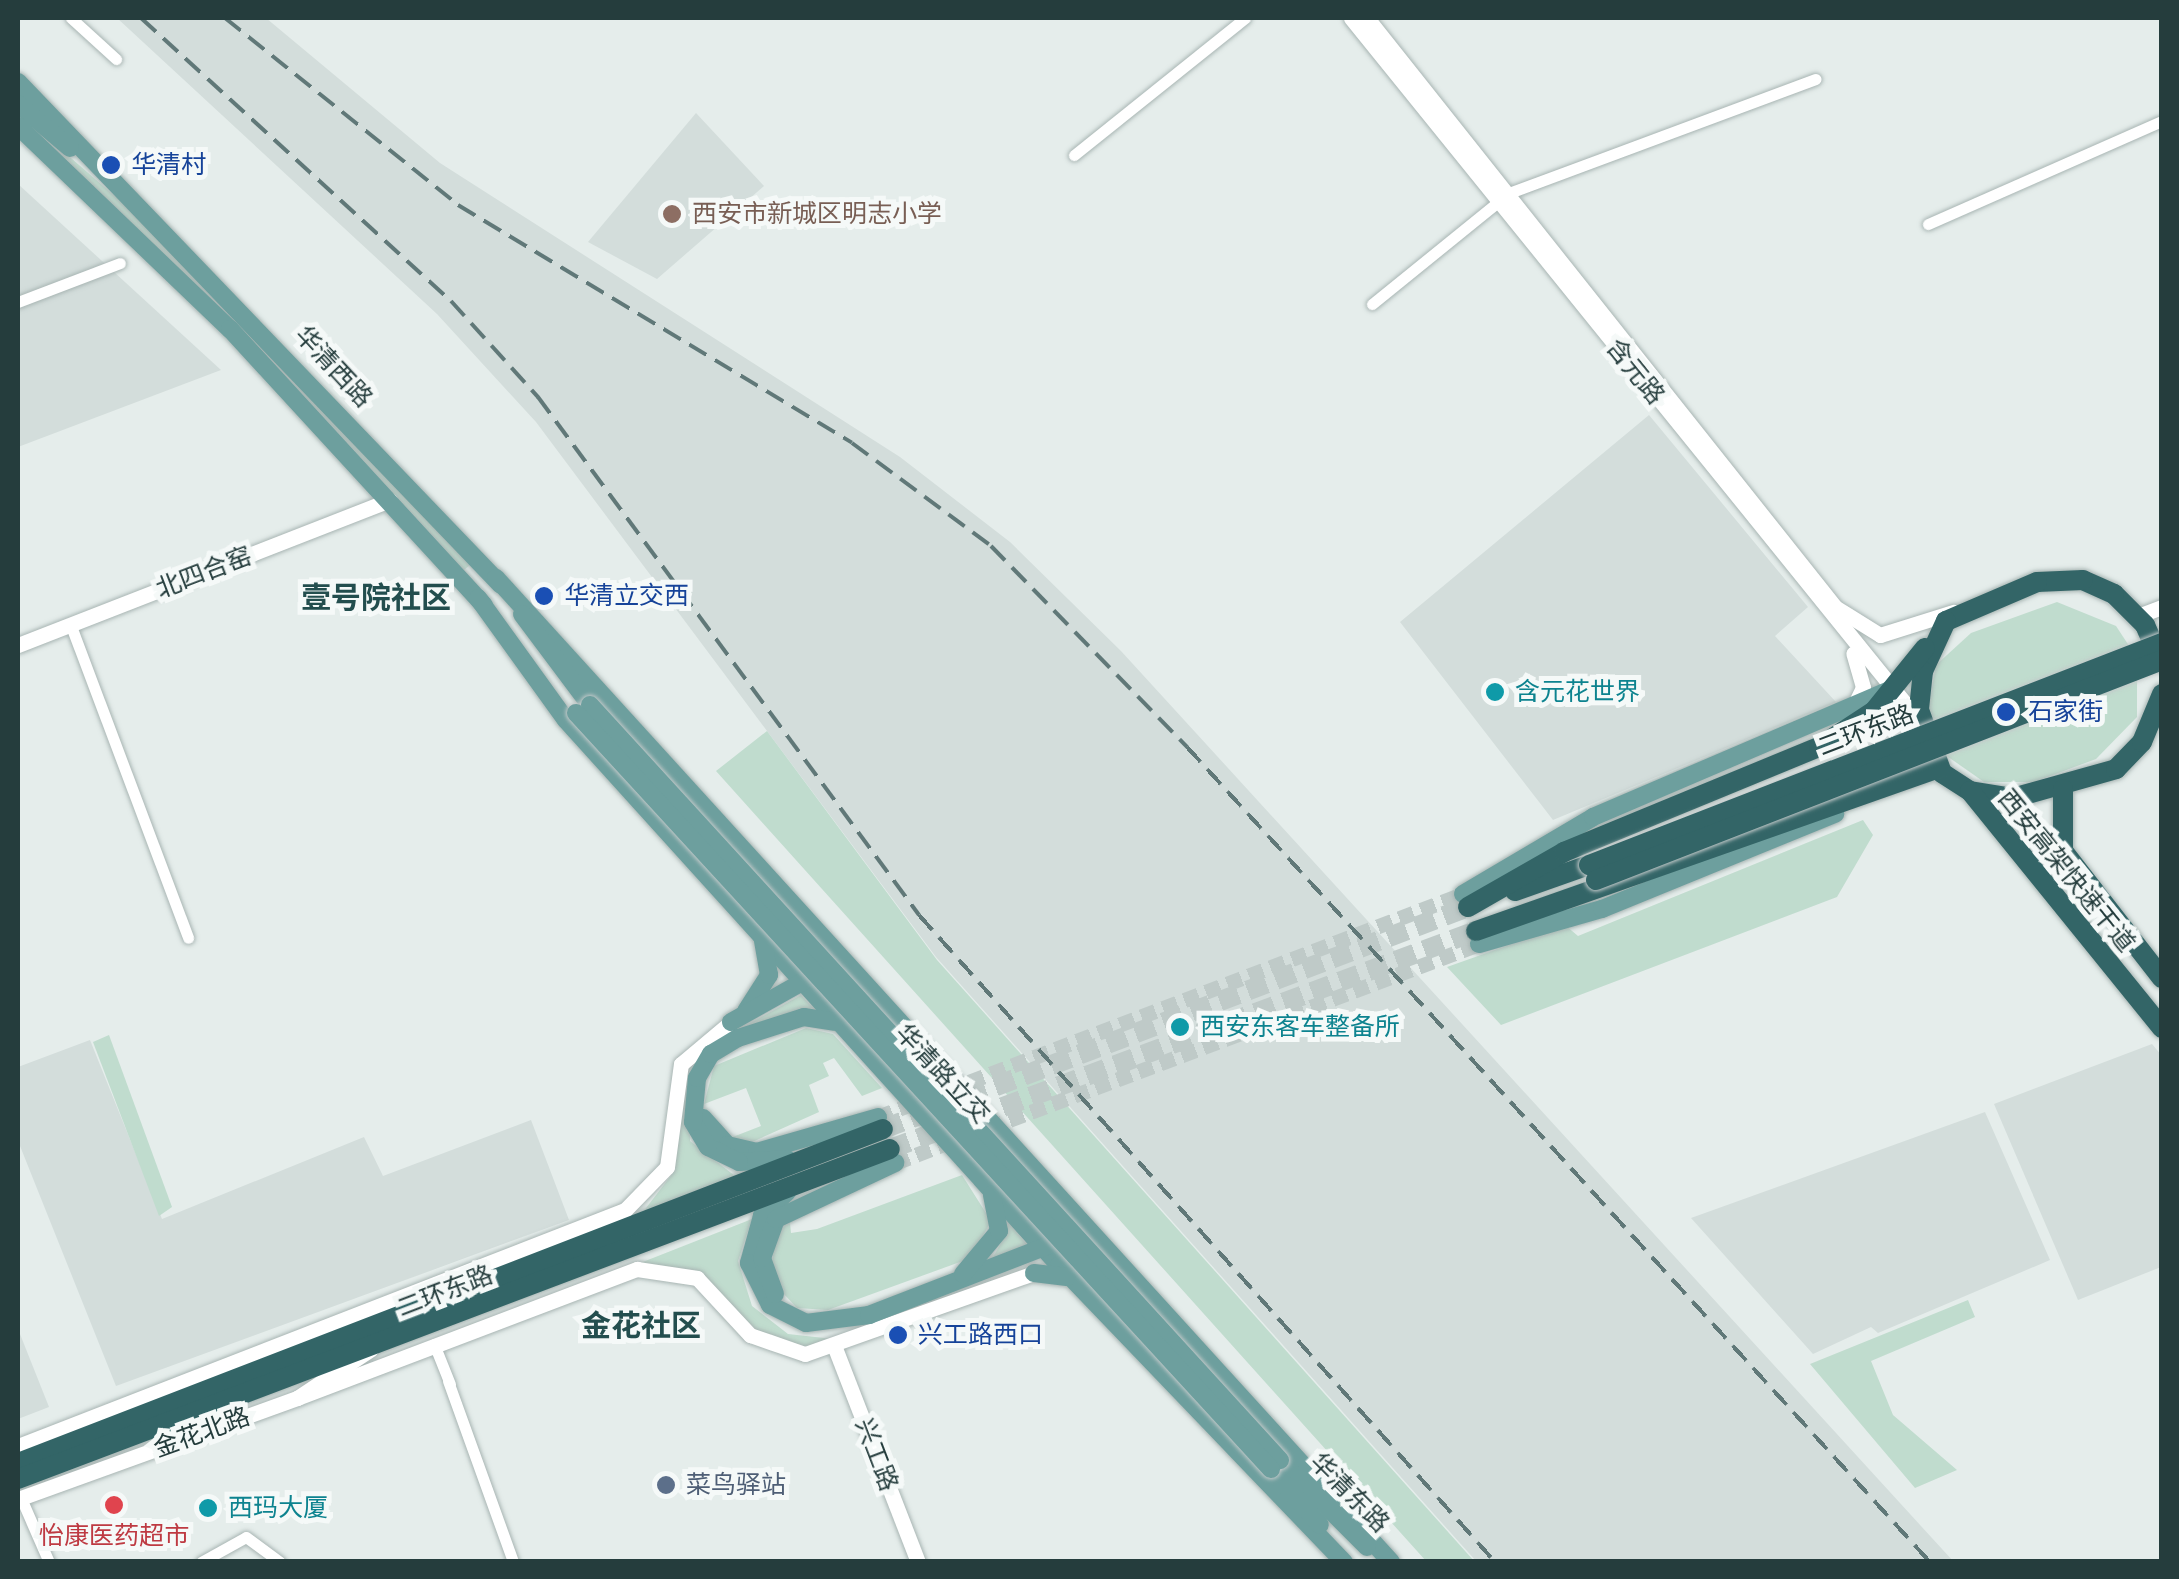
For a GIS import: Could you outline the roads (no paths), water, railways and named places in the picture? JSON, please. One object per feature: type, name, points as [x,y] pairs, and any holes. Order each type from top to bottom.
[{"type":"highway","points":[[1465,901],[1564,852],[1819,747],[1893,688],[1939,630],[1962,609],[2064,578],[2106,590],[2138,616],[2162,663]]},
{"type":"highway","points":[[1508,920],[1938,768],[1922,724],[1920,685],[1939,630]]},
{"type":"highway","name":"二环东路","points":[[1592,872],[2162,643]]},
{"type":"highway","name":"二环东路","points":[[1592,872],[2162,663]]},
{"type":"highway","points":[[1970,792],[2012,798],[2063,789],[2130,757],[2161,696]]},
{"type":"highway","name":"西安高架快速干道","points":[[1938,768],[1970,792],[2162,1028]]},
{"type":"highway","name":"西安高架快速干道","points":[[2063,789],[2062,851],[2162,978]]},
{"type":"highway","points":[[1465,901],[1592,872]]},
{"type":"highway","points":[[1478,937],[1592,872]]},
{"type":"highway","name":"二环东路","points":[[21,1474],[83,1456],[841,1146],[886,1139]]},
{"type":"highway","name":"二环东路","points":[[21,1474],[371,1337],[804,1182],[886,1139]]},
{"type":"main road","name":"含元路","points":[[1351,18],[1857,628],[1888,634],[1962,609]]},
{"type":"main road","name":"含元路","points":[[1367,18],[1502,198],[1845,636],[1922,724]]},
{"type":"main road","name":"华清西路","points":[[18,82],[98,170],[236,299],[496,578],[583,709]]},
{"type":"main road","points":[[18,104],[98,170]]},
{"type":"main road","name":"华清西路","points":[[18,126],[174,272],[583,709]]},
{"type":"main road","name":"北四合窑","points":[[18,645],[390,500]]},
{"type":"main road","points":[[496,578],[1085,1218],[1391,1562]]},
{"type":"main road","points":[[478,598],[566,720],[1045,1249]]},
{"type":"main road","points":[[2138,616],[2162,607]]},
{"type":"main road","points":[[1819,747],[1854,708],[1862,680],[1845,636]]},
{"type":"main road","points":[[1465,901],[1583,822],[1893,688]]},
{"type":"main road","name":"华清路立交","points":[[583,709],[1276,1464]]},
{"type":"main road","points":[[1478,937],[1602,910],[1874,793]]},
{"type":"main road","points":[[21,1474],[254,1356],[642,1199],[669,1161],[681,1064],[731,1022],[767,982],[768,956],[754,927]]},
{"type":"main road","points":[[731,1022],[805,984],[841,951]]},
{"type":"main road","points":[[841,1146],[766,1163],[720,1154],[694,1122],[697,1078],[716,1049],[786,1020],[818,1015],[848,1031]]},
{"type":"main road","points":[[902,1092],[916,1097],[941,1078],[941,1060]]},
{"type":"main road","points":[[697,1078],[707,1126],[742,1151],[886,1139]]},
{"type":"main road","points":[[964,1160],[961,1146],[984,1127],[1004,1129]]},
{"type":"main road","points":[[886,1139],[790,1207],[766,1236],[763,1268],[786,1306],[810,1315],[924,1290]]},
{"type":"main road","points":[[958,1276],[1000,1226],[978,1175]]},
{"type":"main road","points":[[804,1182],[769,1206],[749,1248],[752,1277],[770,1304],[796,1321],[831,1323],[958,1276],[1040,1267],[1083,1291],[1348,1562]]},
{"type":"main road","points":[[1040,1267],[1045,1249],[1085,1218]]},
{"type":"main road","points":[[297,1398],[434,1344],[649,1268],[697,1278],[766,1344],[804,1354],[835,1348],[1040,1267],[1099,1234]]},
{"type":"main road","points":[[254,1356],[371,1337]]},
{"type":"main road","name":"金花北路","points":[[21,1474],[154,1450],[297,1398],[371,1337]]},
{"type":"main road","name":"兴工路","points":[[835,1348],[918,1562]]},
{"type":"main road","points":[[83,1456],[154,1450]]},
{"type":"main road","name":"华清东路","points":[[1276,1464],[1348,1562]]},
{"type":"main road","name":"华清东路","points":[[1276,1464],[1382,1562]]},
{"type":"street","points":[[71,18],[116,59]]},
{"type":"street","points":[[1074,155],[1244,18]]},
{"type":"street","points":[[1372,304],[1502,198],[1816,79]]},
{"type":"street","points":[[1928,224],[2162,120]]},
{"type":"street","points":[[18,302],[120,263]]},
{"type":"street","points":[[70,626],[188,938]]},
{"type":"street","points":[[434,1344],[514,1562]]},
{"type":"street","points":[[448,1381],[474,1437]]},
{"type":"street","points":[[21,1474],[50,1562]]},
{"type":"street","points":[[201,1562],[246,1537],[280,1562]]},
{"type":"tunnel","points":[[948,1090],[1463,894]]},
{"type":"tunnel","points":[[883,1129],[1468,907]]},
{"type":"tunnel","points":[[890,1149],[1476,931]]},
{"type":"tunnel","points":[[988,1128],[1479,944]]},
{"type":"tunnel","points":[[878,1117],[922,1100]]},
{"type":"tunnel","points":[[895,1163],[957,1139]]},
{"type":"railway","points":[[141,18],[451,301],[538,397],[919,915],[1495,1562]]},
{"type":"railway","points":[[225,18],[458,205],[852,443],[991,546],[1187,747],[1930,1562]]},
{"type":"place","name":"华清村","points":[[111,165]]},
{"type":"place","name":"西安市新城区明志小学","points":[[672,214]]},
{"type":"place","name":"华清立交西","points":[[544,596]]},
{"type":"place","name":"含元花世界","points":[[1495,692]]},
{"type":"place","name":"石家街","points":[[2006,712]]},
{"type":"place","name":"西安东客车整备所","points":[[1180,1027]]},
{"type":"place","name":"兴工路西口","points":[[898,1335]]},
{"type":"place","name":"菜鸟驿站","points":[[666,1485]]},
{"type":"place","name":"怡康医药超市","points":[[114,1505]]},
{"type":"place","name":"西玛大厦","points":[[208,1508]]},
{"type":"district","name":"壹号院社区","points":[[376,598]]},
{"type":"district","name":"金花社区","points":[[641,1326]]}]
